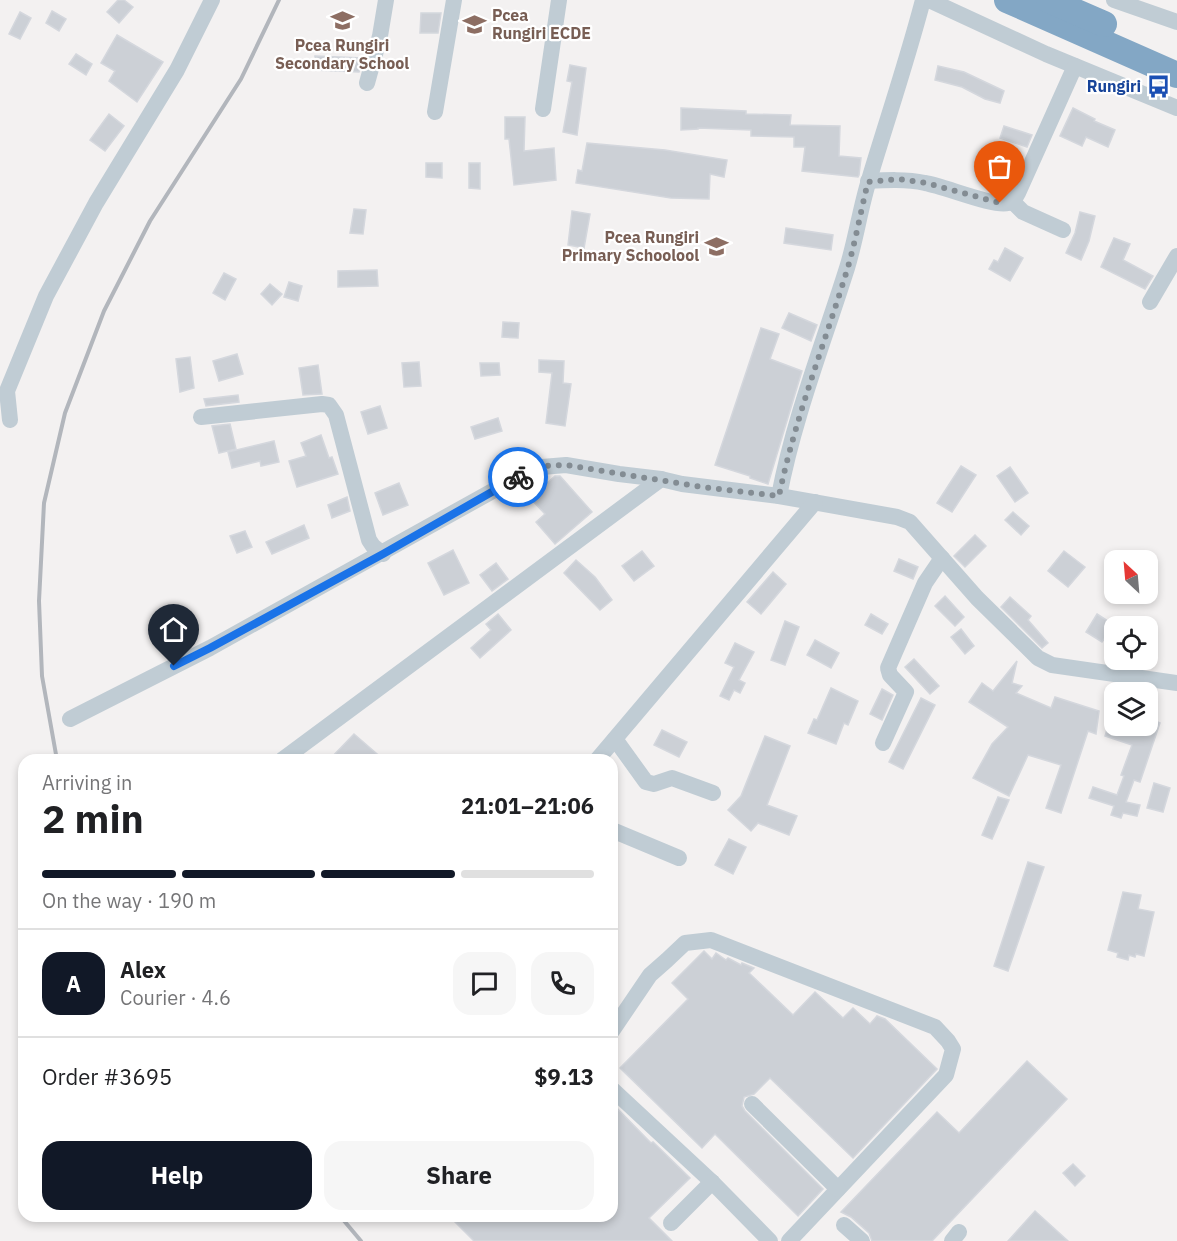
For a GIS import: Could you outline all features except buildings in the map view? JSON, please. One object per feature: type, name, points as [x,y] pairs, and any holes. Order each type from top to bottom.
[{"type":"highway","points":[[1007,0],[1177,75]]},
{"type":"highway","points":[[1049,0],[1177,57]]},
{"type":"street","points":[[10,420],[4,392],[46,296],[71,248],[177,70],[212,0]]},
{"type":"street","points":[[367,83],[380,36],[386,0]]},
{"type":"street","points":[[435,112],[454,0]]},
{"type":"street","points":[[543,109],[559,0]]},
{"type":"street","points":[[779,496],[802,409],[848,265],[868,182],[895,100],[923,0]]},
{"type":"street","points":[[929,0],[1075,66],[1177,108]]},
{"type":"street","points":[[1113,0],[1177,22]]},
{"type":"street","points":[[868,182],[898,179],[926,183],[987,201],[1000,203],[1012,201],[1018,193],[1075,66]]},
{"type":"street","points":[[1012,201],[1023,212],[1063,230]]},
{"type":"street","points":[[1150,302],[1177,256]]},
{"type":"street","points":[[201,417],[328,405],[336,415],[369,540],[383,554]]},
{"type":"street","points":[[70,719],[210,648],[383,554],[507,483],[542,466],[566,465],[779,496],[882,513],[903,519],[910,522],[977,598],[1038,658],[1052,665],[1177,683]]},
{"type":"street","points":[[290,754],[661,479]]},
{"type":"street","points":[[602,754],[814,502]]},
{"type":"street","points":[[883,743],[906,692],[890,675],[888,668],[925,583],[942,558]]},
{"type":"street","points":[[615,739],[646,782],[654,784],[672,778],[713,793]]},
{"type":"street","points":[[618,833],[679,858]]},
{"type":"street","points":[[618,1022],[650,975],[685,943],[695,940],[711,940],[935,1027],[948,1041],[952,1049],[946,1075],[789,1241]]},
{"type":"street","points":[[618,1095],[712,1182],[770,1241]]},
{"type":"street","points":[[752,1104],[838,1189]]},
{"type":"street","points":[[671,1223],[712,1182]]},
{"type":"street","points":[[844,1225],[862,1241]]},
{"type":"railway","points":[[56,754],[42,676],[39,601],[44,503],[65,413],[104,311],[150,221],[241,79],[279,0]]},
{"type":"railway","points":[[345,1222],[361,1241]]},
{"type":"way so far","points":[[518,477],[542,466],[566,465],[702,487],[779,496],[802,409],[848,265],[868,182],[898,179],[926,183],[1000,203]]},
{"type":"place","name":"Pcea Rungiri Secondary School","points":[[342,20]]},
{"type":"place","name":"Pcea Rungiri ECDE","points":[[474,24]]},
{"type":"place","name":"Rungiri","points":[[1159,86]]},
{"type":"place","name":"Pcea Rungiri Primary Schoolool","points":[[717,246]]},
{"type":"route","points":[[174,666],[383,554],[518,477]]}]
